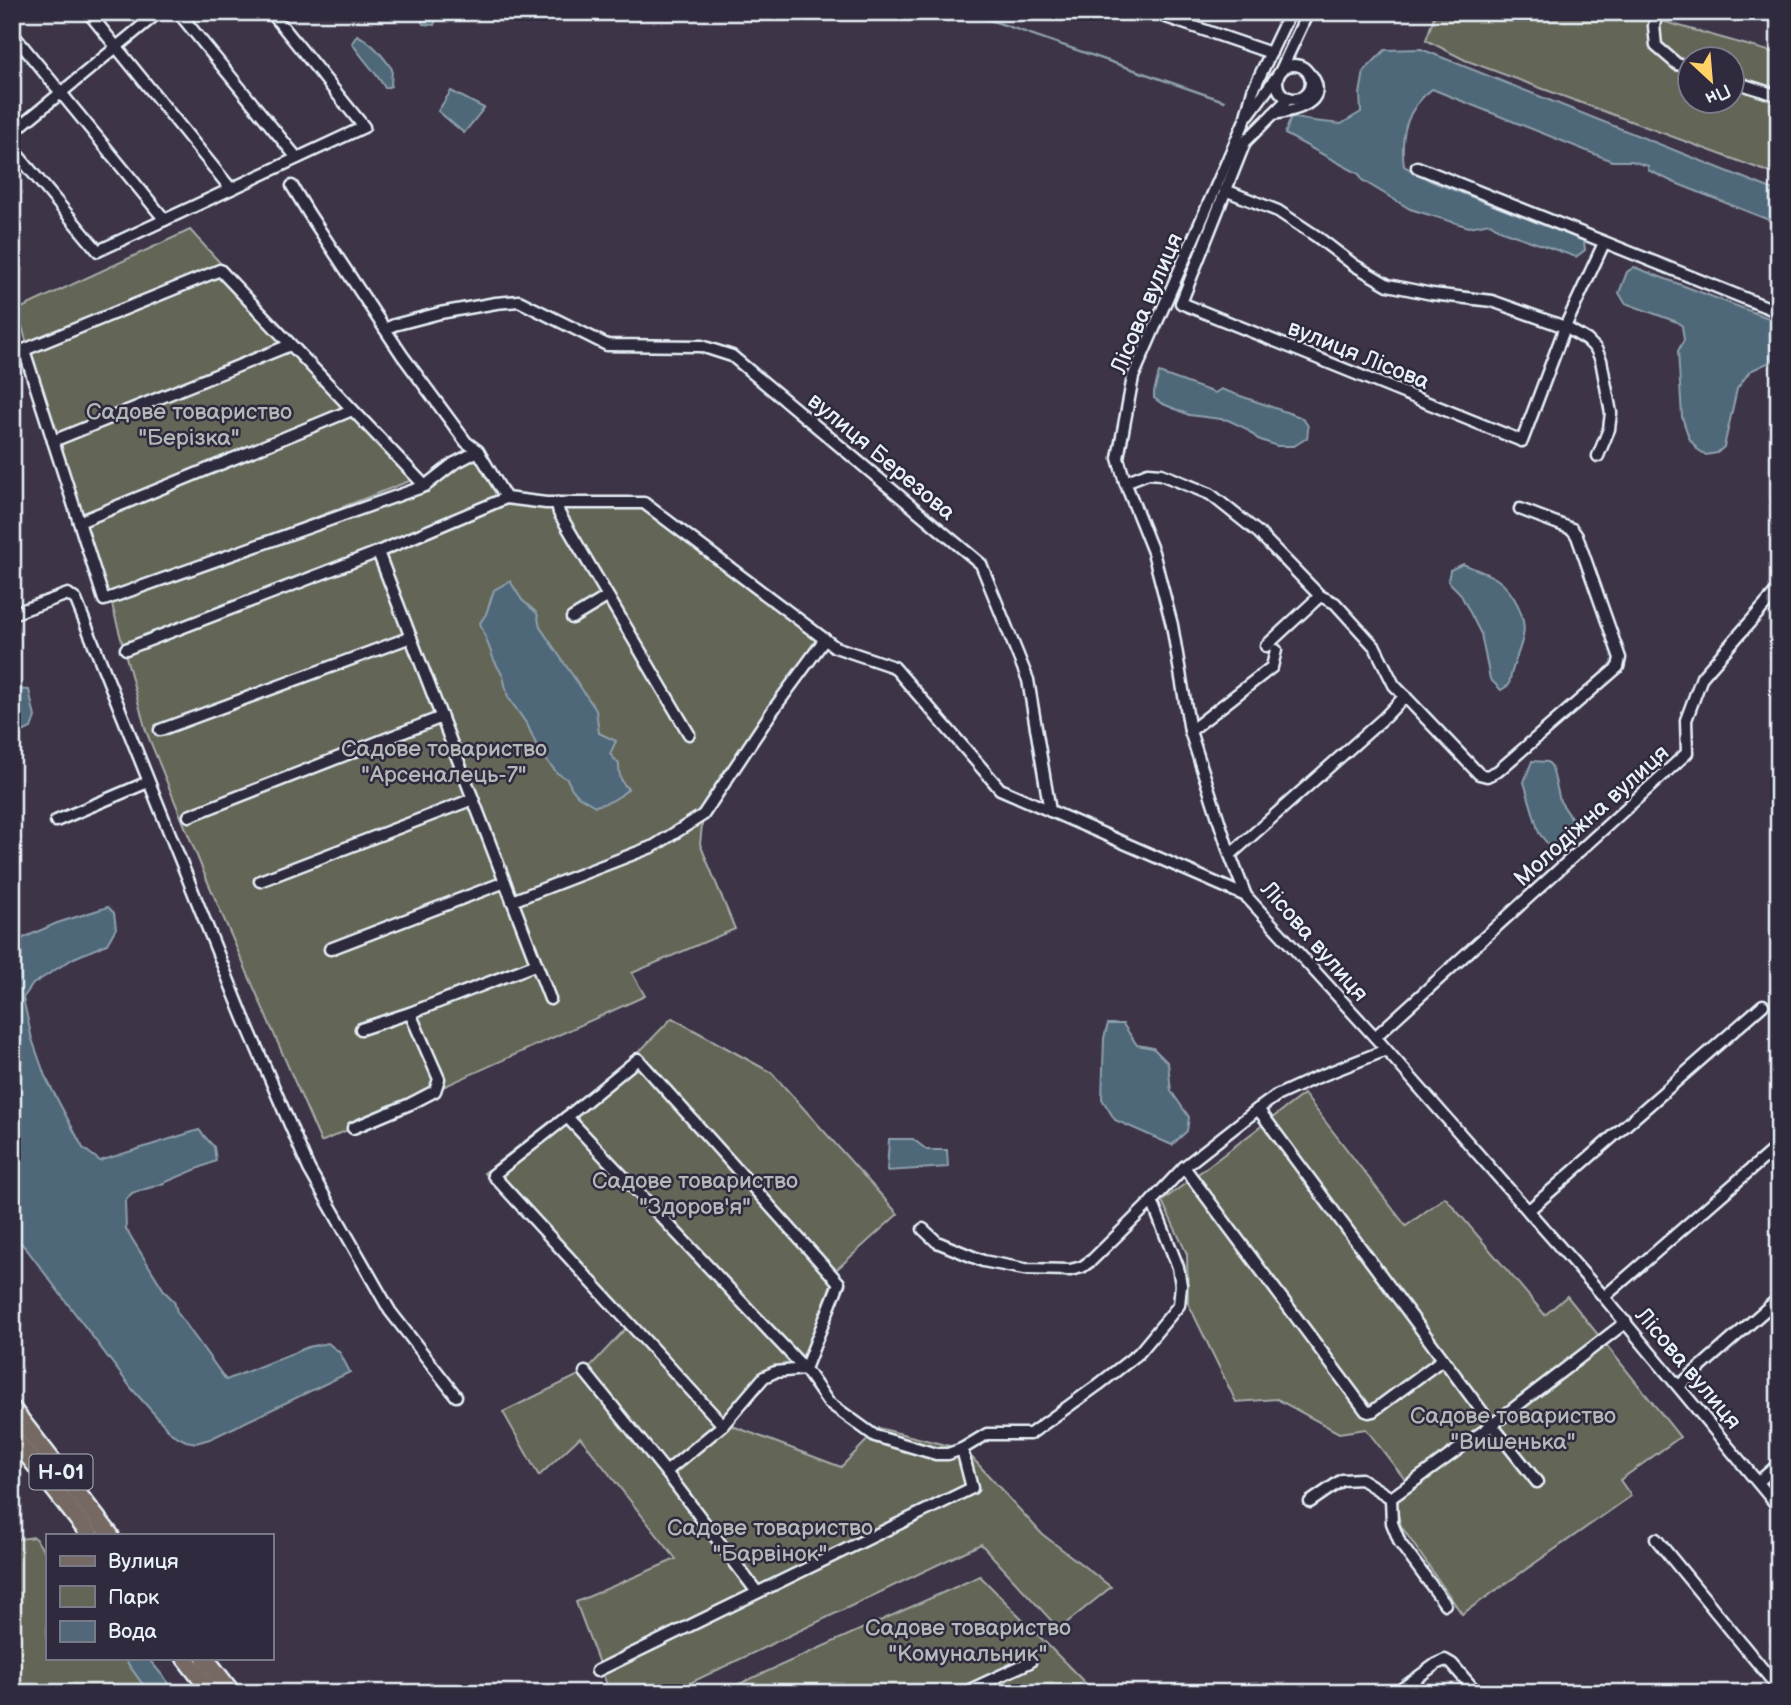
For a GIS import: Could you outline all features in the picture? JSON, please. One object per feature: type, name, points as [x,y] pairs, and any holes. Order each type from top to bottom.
[{"type":"main road","name":"Н-01","points":[[12,1409],[109,1534]]},
{"type":"main road","name":"Н-01","points":[[12,1435],[89,1534]]},
{"type":"main road","points":[[187,1660],[212,1693]]},
{"type":"main road","points":[[207,1660],[232,1693]]},
{"type":"street","points":[[88,12],[232,189]]},
{"type":"street","points":[[12,133],[159,12]]},
{"type":"street","points":[[178,12],[297,159]]},
{"type":"street","points":[[12,148],[98,251],[363,127],[271,12]]},
{"type":"street","points":[[1150,12],[1271,53]]},
{"type":"street","points":[[1245,120],[1253,90],[1290,12]]},
{"type":"street","points":[[1308,12],[1280,72],[1277,82],[1280,92],[1295,99],[1306,94],[1311,84],[1308,72]]},
{"type":"street","points":[[1657,12],[1654,26],[1656,46],[1676,63]]},
{"type":"street","points":[[12,33],[165,220]]},
{"type":"street","points":[[1245,120],[1284,68],[1300,66],[1314,78],[1318,87],[1316,95],[1295,110],[1273,114]]},
{"type":"street","points":[[1746,86],[1779,96]]},
{"type":"street","points":[[1258,103],[1287,97]]},
{"type":"street","points":[[1287,97],[1245,142],[1225,190],[1278,211],[1354,265],[1388,285],[1432,294],[1492,301],[1565,327],[1587,340],[1596,349],[1601,360],[1611,413],[1609,429],[1598,456]]},
{"type":"street","name":"Лісова вулиця","points":[[1245,120],[1133,377],[1118,458],[1153,552],[1172,625],[1190,731],[1246,897],[1529,1210],[1626,1322],[1779,1508]]},
{"type":"street","points":[[1417,167],[1779,312]]},
{"type":"street","points":[[292,186],[385,329],[466,442],[478,451],[506,498]]},
{"type":"street","name":"вулиця Лісова","points":[[1225,190],[1181,303],[1522,441],[1565,327]]},
{"type":"street","points":[[1565,327],[1604,243]]},
{"type":"street","points":[[425,486],[220,270],[24,349],[104,600],[425,486],[453,464],[478,451]]},
{"type":"street","name":"вулиця Березова","points":[[385,329],[440,313],[519,301],[607,345],[701,346],[732,356],[981,564],[1028,680],[1050,811]]},
{"type":"street","points":[[53,441],[290,345]]},
{"type":"street","points":[[79,522],[352,410]]},
{"type":"street","points":[[1125,482],[1149,473],[1161,474],[1210,494],[1259,533],[1320,596],[1335,603],[1375,648],[1394,685],[1479,774],[1487,776],[1498,771],[1618,667],[1620,658],[1577,536],[1572,529],[1520,509]]},
{"type":"street","points":[[126,649],[379,552],[506,498],[557,503],[645,503],[835,647],[894,667],[1000,789],[1246,897]]},
{"type":"street","points":[[557,503],[559,513],[689,734]]},
{"type":"street","points":[[379,552],[550,999]]},
{"type":"street","name":"Молодіжна вулиця","points":[[1375,1037],[1687,753],[1686,720],[1702,677],[1779,589]]},
{"type":"street","points":[[12,614],[68,594],[76,600],[243,1016],[309,1169],[390,1311],[456,1396]]},
{"type":"street","points":[[1190,731],[1272,667],[1271,648],[1320,596]]},
{"type":"street","points":[[572,618],[607,597]]},
{"type":"street","points":[[160,730],[411,637]]},
{"type":"street","points":[[512,901],[654,846],[703,815],[773,710],[825,639]]},
{"type":"street","points":[[1230,855],[1405,696]]},
{"type":"street","points":[[189,816],[442,717]]},
{"type":"street","points":[[56,821],[148,782]]},
{"type":"street","points":[[260,881],[473,799]]},
{"type":"street","points":[[330,949],[505,882]]},
{"type":"street","points":[[361,1029],[537,964]]},
{"type":"street","points":[[1529,1210],[1763,1005]]},
{"type":"street","points":[[353,1128],[435,1091],[439,1079],[410,1013]]},
{"type":"street","points":[[923,1229],[937,1242],[983,1261],[1024,1269],[1070,1270],[1082,1267],[1184,1167],[1276,1096],[1385,1050]]},
{"type":"street","points":[[723,1425],[493,1175],[638,1059],[839,1283],[805,1369]]},
{"type":"street","points":[[1258,1109],[1537,1482]]},
{"type":"street","points":[[567,1117],[805,1369],[828,1402],[875,1436],[936,1454],[948,1454],[962,1449],[987,1434],[1030,1434],[1139,1353],[1179,1306],[1181,1285],[1178,1267],[1152,1201]]},
{"type":"street","points":[[1604,1297],[1779,1145]]},
{"type":"street","points":[[1184,1167],[1366,1411],[1373,1411],[1443,1359]]},
{"type":"street","points":[[1679,1386],[1779,1298]]},
{"type":"street","points":[[1391,1498],[1492,1425],[1626,1322]]},
{"type":"street","points":[[666,1472],[723,1425],[764,1377],[775,1371],[805,1369]]},
{"type":"street","points":[[584,1372],[666,1472],[757,1592]]},
{"type":"street","points":[[597,1671],[972,1488],[962,1449]]},
{"type":"street","points":[[1758,1482],[1779,1464]]},
{"type":"street","points":[[1310,1502],[1342,1480],[1361,1479],[1391,1498]]},
{"type":"street","points":[[1391,1498],[1392,1523],[1400,1543],[1445,1604]]},
{"type":"street","points":[[1656,1539],[1779,1689]]},
{"type":"street","points":[[1396,1693],[1445,1660],[1452,1664],[1476,1693]]},
{"type":"street","points":[[963,1693],[1030,1662]]},
{"type":"green space","points":[[1427,12],[1630,12],[1779,54],[1779,176],[1465,60],[1426,40],[1434,17]]},
{"type":"green space","name":"Садове товариство \"Берізка\"","points":[[190,230],[417,478],[104,600],[17,310]]},
{"type":"green space","name":"Садове товариство \"Арсеналець-7\"","points":[[478,451],[506,498],[644,503],[825,639],[703,815],[700,844],[735,929],[632,973],[645,996],[321,1142],[204,873],[146,731],[111,601],[425,486]]},
{"type":"green space","points":[[672,1018],[772,1073],[898,1214],[836,1270],[800,1370],[764,1372],[722,1422],[841,1467],[879,1428],[965,1450],[1042,1534],[1111,1587],[1059,1629],[981,1544],[669,1693],[610,1693],[576,1602],[676,1559],[580,1437],[539,1476],[503,1412],[585,1372],[630,1324],[484,1173],[636,1055]]},
{"type":"green space","name":"Садове товариство \"Вишенька\"","points":[[1304,1094],[1406,1226],[1445,1197],[1545,1315],[1567,1296],[1680,1437],[1620,1480],[1631,1496],[1462,1614],[1401,1526],[1393,1496],[1409,1485],[1366,1429],[1339,1433],[1277,1399],[1236,1402],[1188,1303],[1187,1254],[1162,1201]]},
{"type":"green space","points":[[34,1537],[46,1554],[46,1660],[125,1660],[149,1693],[12,1693],[12,1540]]},
{"type":"green space","name":"Садове товариство \"Комунальник\"","points":[[980,1576],[1095,1693],[719,1693]]},
{"type":"water","points":[[417,12],[439,12],[434,25],[423,24]]},
{"type":"water","points":[[357,35],[381,54],[392,69],[391,86],[385,88],[352,43]]},
{"type":"water","points":[[1421,49],[1779,192],[1779,224],[1673,182],[1648,170],[1648,166],[1631,161],[1612,161],[1432,89],[1416,105],[1407,123],[1403,144],[1404,166],[1431,181],[1584,241],[1585,250],[1576,257],[1502,231],[1490,223],[1469,227],[1410,209],[1362,180],[1359,174],[1285,134],[1291,117],[1341,124],[1361,112],[1360,94],[1364,71],[1385,50]]},
{"type":"water","points":[[451,91],[484,108],[464,133],[438,111]]},
{"type":"water","points":[[1634,267],[1779,322],[1779,361],[1774,360],[1750,371],[1737,389],[1724,447],[1717,453],[1706,455],[1697,449],[1689,438],[1682,417],[1678,351],[1684,340],[1682,326],[1625,303],[1619,293],[1627,272]]},
{"type":"water","points":[[1159,373],[1215,393],[1221,389],[1300,417],[1308,426],[1307,438],[1294,446],[1277,446],[1258,439],[1245,428],[1228,420],[1189,415],[1161,403],[1154,398]]},
{"type":"water","points":[[1463,564],[1504,585],[1521,613],[1523,637],[1509,685],[1501,690],[1490,679],[1481,634],[1460,593],[1448,581],[1450,570]]},
{"type":"water","points":[[510,581],[522,600],[537,613],[540,627],[596,710],[599,733],[616,741],[610,754],[619,764],[620,778],[628,789],[613,800],[595,806],[578,796],[567,779],[557,773],[539,751],[528,726],[508,697],[503,676],[480,623],[494,590]]},
{"type":"water","points":[[12,689],[29,690],[35,717],[31,728],[12,737]]},
{"type":"water","points":[[1532,761],[1548,762],[1552,767],[1560,801],[1578,828],[1574,842],[1555,853],[1539,833],[1524,782]]},
{"type":"water","points":[[108,907],[114,913],[116,928],[107,944],[74,958],[33,984],[23,998],[32,1039],[45,1076],[83,1148],[100,1161],[199,1130],[214,1147],[216,1161],[159,1185],[132,1193],[125,1201],[126,1229],[165,1292],[174,1301],[177,1312],[226,1380],[308,1347],[328,1343],[340,1353],[350,1372],[210,1439],[196,1443],[172,1434],[132,1389],[12,1233],[12,943],[57,923]]},
{"type":"water","points":[[1108,1024],[1123,1024],[1137,1045],[1153,1048],[1168,1063],[1171,1091],[1189,1117],[1187,1131],[1172,1145],[1115,1120],[1102,1099],[1104,1038]]},
{"type":"water","points":[[889,1139],[913,1139],[927,1150],[947,1150],[948,1167],[887,1171]]},
{"type":"water","points":[[125,1660],[150,1660],[177,1693],[149,1693]]},
{"type":"waterway","points":[[984,18],[1224,101]]},
{"type":"park label","name":"Садове товариство \"Здоров'я\"","points":[[695,1193]]},
{"type":"park label","name":"Садове товариство \"Барвінок\"","points":[[770,1540]]}]
